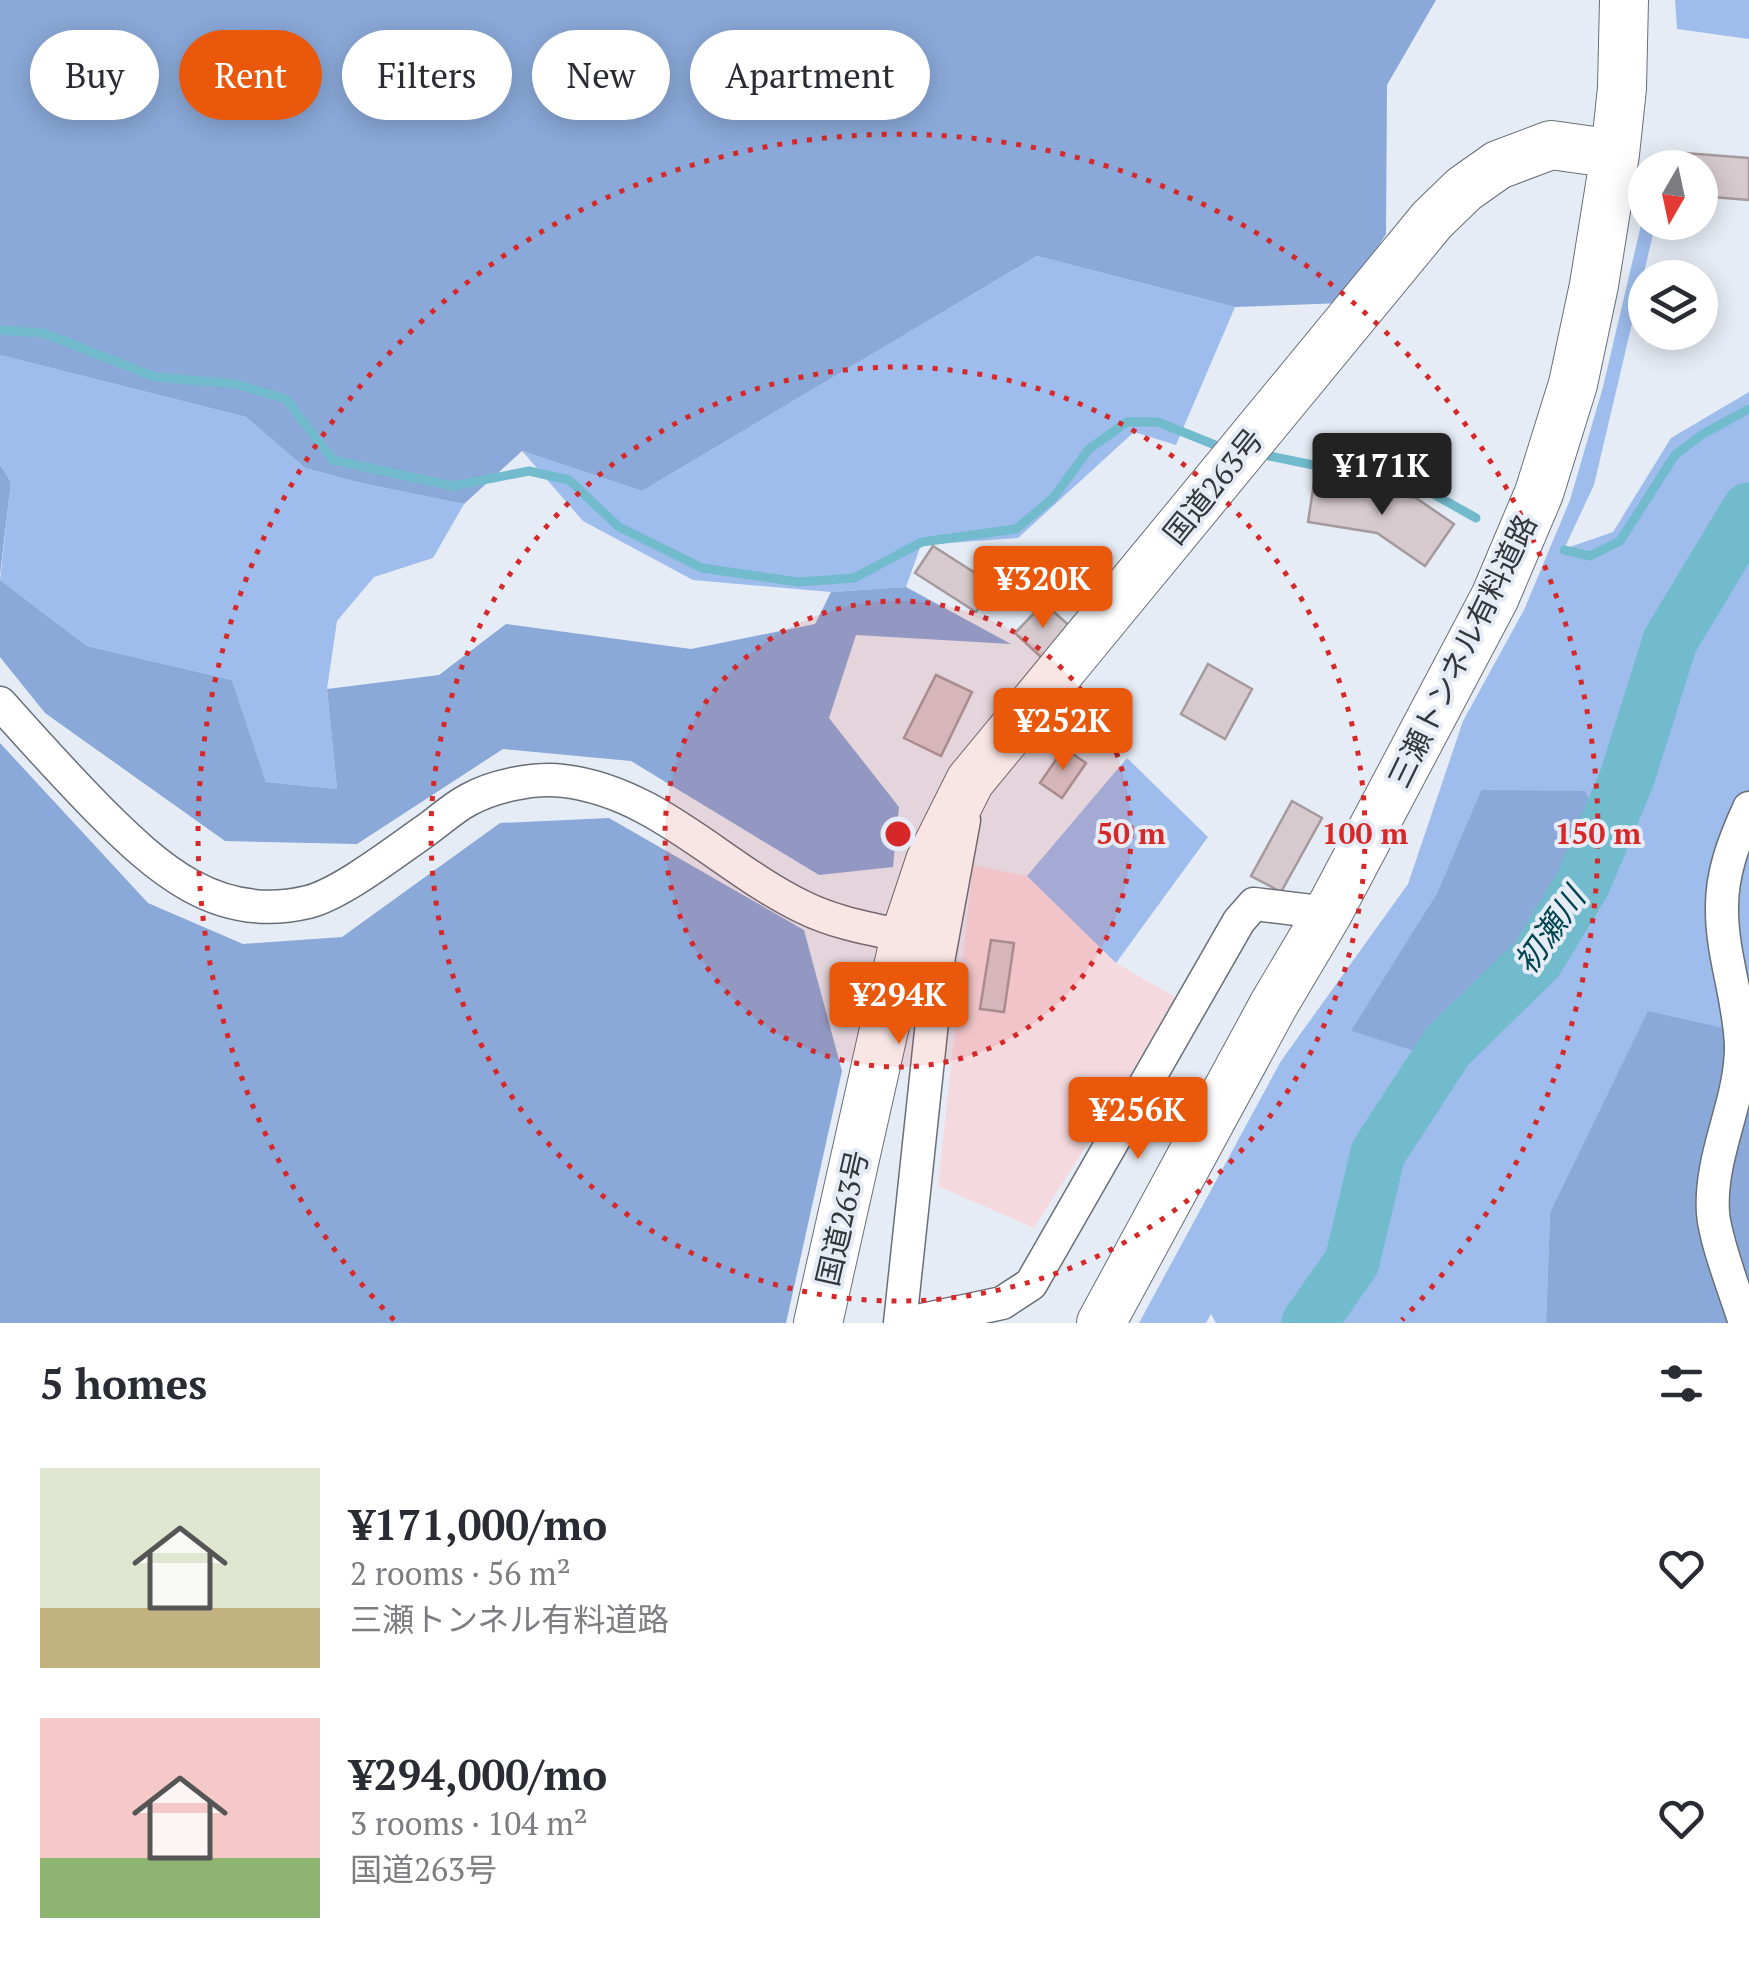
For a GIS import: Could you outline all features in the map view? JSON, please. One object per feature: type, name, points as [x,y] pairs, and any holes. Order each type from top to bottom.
[{"type":"highway","points":[[1616,154],[1624,0]]},
{"type":"highway","name":"国道263号","points":[[818,1323],[905,936],[930,861],[970,781],[1420,235],[1464,188],[1498,165],[1551,145],[1616,154]]},
{"type":"highway","name":"三瀬トンネル有料道路","points":[[1101,1323],[1274,1004],[1328,913],[1495,597],[1539,493],[1573,384],[1616,154]]},
{"type":"street","points":[[0,703],[48,758],[147,858],[194,890],[233,903],[270,906],[310,902],[352,880],[470,798],[525,782],[561,780],[608,790],[655,813],[802,907],[844,923],[905,936]]},
{"type":"street","points":[[900,1323],[939,956],[970,781]]},
{"type":"street","points":[[1745,1323],[1713,1214],[1716,1174],[1740,1067],[1741,1043],[1722,913],[1724,880],[1749,808]]},
{"type":"street","points":[[908,1323],[1002,1303],[1031,1284],[1239,921],[1254,904],[1328,913]]},
{"type":"shaded area","points":[[0,0],[1436,0],[1387,85],[1386,234],[1343,303],[1235,307],[1037,256],[642,491],[522,451],[464,504],[361,483],[305,468],[246,417],[0,355]]},
{"type":"shaded area","points":[[1675,0],[1749,0],[1749,39],[1677,29]]},
{"type":"shaded area","points":[[1637,240],[1652,240],[1647,260],[1633,260]]},
{"type":"shaded area","points":[[1037,256],[1235,307],[1176,445],[1134,432],[1018,538],[921,545],[906,587],[831,592],[693,580],[583,521],[522,451],[642,491]]},
{"type":"shaded area","points":[[1628,280],[1628,340],[1594,485],[1564,549],[1613,532],[1671,438],[1749,392],[1749,1034],[1550,1213],[1546,1323],[1216,1323],[1211,1314],[1206,1323],[1139,1323],[1281,1061],[1408,884],[1463,721],[1524,610],[1570,500],[1603,387]],"holes":[[[1481,790],[1455,1064],[1352,1031],[1437,893]]]},
{"type":"shaded area","points":[[0,355],[246,417],[305,468],[464,504],[433,558],[374,577],[337,621],[327,689],[337,789],[266,782],[232,680],[87,646],[0,580],[11,482],[0,465]]},
{"type":"shaded area","points":[[0,465],[11,482],[0,575]]},
{"type":"shaded area","points":[[0,580],[87,646],[232,680],[266,782],[337,789],[327,689],[439,675],[506,624],[691,649],[815,624],[831,592],[906,587],[1011,644],[856,635],[829,718],[899,807],[893,867],[819,875],[631,761],[503,749],[357,844],[225,841],[45,713],[0,657]]},
{"type":"shaded area","points":[[0,743],[148,903],[243,944],[342,937],[500,823],[609,818],[804,930],[842,1071],[786,1323],[0,1323]]},
{"type":"shaded area","points":[[1127,758],[1208,837],[1116,963],[1027,876]]},
{"type":"shaded area","points":[[1481,790],[1585,791],[1614,859],[1569,953],[1455,1064],[1351,1031],[1437,893]]},
{"type":"shaded area","points":[[973,865],[1027,876],[1116,963],[1179,999],[1034,1228],[938,1186]]},
{"type":"shaded area","points":[[1648,1011],[1749,1034],[1749,1323],[1546,1323],[1550,1213]]},
{"type":"building","points":[[1718,156],[1749,158],[1749,200],[1718,197]]},
{"type":"building","points":[[1314,483],[1416,498],[1454,524],[1425,566],[1377,533],[1308,522]]},
{"type":"building","points":[[933,546],[994,585],[976,612],[915,573]]},
{"type":"building","points":[[1044,603],[1072,628],[1043,659],[1015,633]]},
{"type":"building","points":[[1208,664],[1252,689],[1225,739],[1181,714]]},
{"type":"building","points":[[936,675],[972,692],[941,756],[904,738]]},
{"type":"building","points":[[1064,748],[1086,763],[1062,798],[1040,783]]},
{"type":"building","points":[[1292,801],[1322,818],[1281,892],[1251,876]]},
{"type":"building","points":[[991,940],[1014,943],[1004,1012],[980,1009]]},
{"type":"waterway","points":[[0,330],[44,333],[155,377],[236,384],[286,399],[333,460],[453,486],[529,471],[569,480],[619,527],[702,568],[798,582],[854,578],[922,542],[1016,529],[1053,498],[1089,449],[1127,422],[1158,422],[1225,449]]},
{"type":"waterway","points":[[1564,550],[1590,556],[1620,541],[1675,455],[1703,434],[1749,409]]},
{"type":"waterway","points":[[1269,456],[1328,468],[1389,469],[1476,518]]},
{"type":"waterway","name":"初瀬川","points":[[1309,1323],[1352,1262],[1378,1153],[1447,1047],[1537,959],[1583,883],[1627,778],[1670,641],[1749,510]]}]
